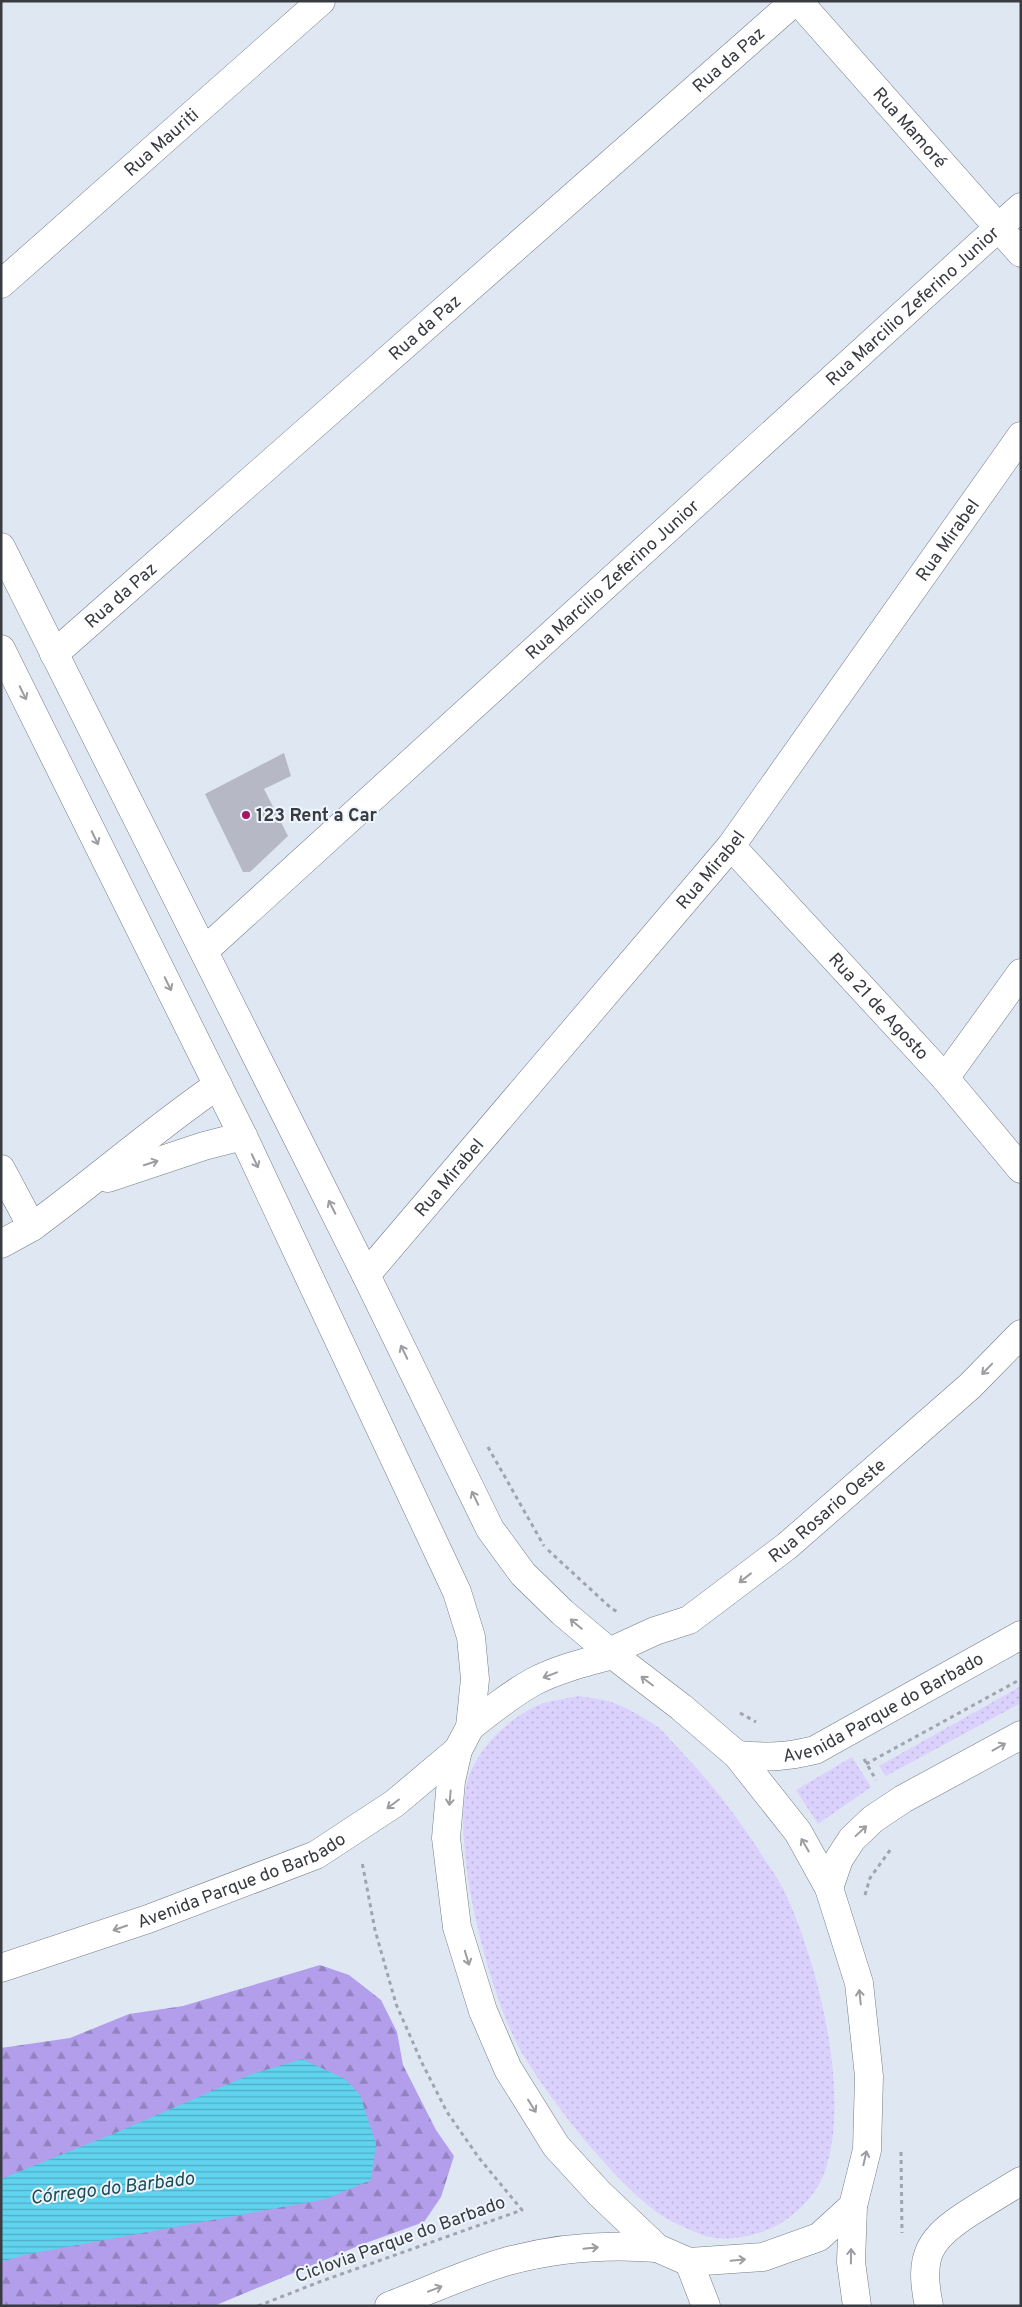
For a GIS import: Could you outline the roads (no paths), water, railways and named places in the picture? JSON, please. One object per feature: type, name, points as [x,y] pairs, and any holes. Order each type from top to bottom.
[{"type":"main road","name":"Rua Mauriti","points":[[1,284],[320,1]]},
{"type":"main road","name":"Rua Mamoré","points":[[796,1],[1021,253]]},
{"type":"main road","name":"Rua da Paz","points":[[54,654],[796,1]]},
{"type":"main road","name":"Rua Marcilio Zeferino Junior","points":[[204,950],[1021,207]]},
{"type":"main road","name":"Rua Mirabel","points":[[366,1275],[730,846],[1021,436]]},
{"type":"main road","points":[[1,547],[366,1275],[490,1529],[523,1574],[562,1612],[613,1655],[681,1707],[737,1755],[798,1832],[829,1888],[859,1983],[869,2076],[866,2150],[853,2206],[851,2262],[857,2306]]},
{"type":"main road","points":[[1,649],[243,1136],[457,1592],[471,1637],[475,1679],[464,1739],[452,1781],[446,1838],[457,1927],[483,2011],[508,2068],[556,2146],[599,2193],[657,2248],[689,2262],[762,2257],[820,2237],[853,2206]]},
{"type":"main road","name":"Rua 21 de Agosto","points":[[730,846],[945,1078],[1021,1169]]},
{"type":"main road","points":[[945,1078],[1021,972]]},
{"type":"main road","points":[[1,1244],[32,1228],[92,1183],[188,1106],[218,1085]]},
{"type":"main road","points":[[92,1183],[204,1146],[243,1136]]},
{"type":"main road","points":[[1,1169],[32,1228]]},
{"type":"main road","name":"Rua Rosario Oeste","points":[[613,1655],[620,1647],[654,1631],[690,1620],[787,1546],[970,1386],[1021,1334]]},
{"type":"main road","name":"Avenida Parque do Barbado","points":[[737,1755],[766,1758],[786,1757],[815,1750],[1021,1635]]},
{"type":"main road","name":"Avenida Parque do Barbado","points":[[1,1968],[148,1919],[316,1855],[395,1803],[503,1700],[534,1681],[577,1665],[613,1655]]},
{"type":"main road","points":[[829,1888],[839,1859],[852,1839],[892,1806],[1021,1735]]},
{"type":"main road","points":[[929,2306],[924,2274],[926,2261],[936,2238],[947,2227],[1021,2181]]},
{"type":"main road","points":[[389,2306],[508,2261],[556,2252],[609,2246],[657,2248]]},
{"type":"main road","points":[[689,2262],[706,2306]]},
{"type":"water","name":"Córrego do Barbado","points":[[302,2059],[345,2079],[360,2095],[376,2144],[371,2180],[326,2199],[24,2255],[1,2262],[1,2179],[120,2131],[249,2075]]},
{"type":"place","name":"123 Rent a Car","points":[[246,815]]}]
